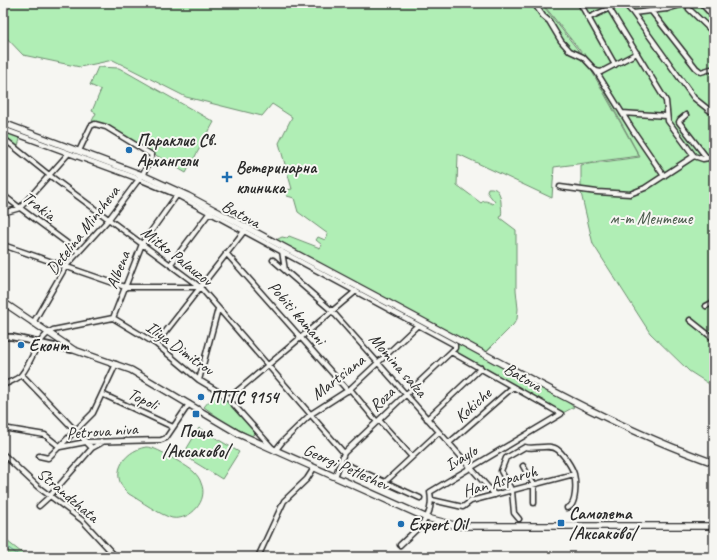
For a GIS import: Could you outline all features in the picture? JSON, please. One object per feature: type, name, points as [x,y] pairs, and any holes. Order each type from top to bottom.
[{"type":"main road","points":[[3,123],[188,196],[523,375],[617,423],[666,445],[714,463]]},
{"type":"main road","name":"Georgi Petleshev","points":[[3,302],[74,350],[116,364],[147,379],[223,426],[275,451],[427,518],[458,526],[714,526]]},
{"type":"street","points":[[534,3],[570,51],[583,57],[596,71],[664,176]]},
{"type":"street","points":[[580,3],[615,65]]},
{"type":"street","points":[[588,18],[622,3],[633,13],[694,98],[714,114]]},
{"type":"street","points":[[662,3],[667,9]]},
{"type":"street","points":[[633,13],[652,12],[687,3]]},
{"type":"street","points":[[701,3],[714,17]]},
{"type":"street","points":[[609,8],[666,101],[668,106],[668,121],[694,156],[701,159],[714,157]]},
{"type":"street","points":[[689,9],[714,34]]},
{"type":"street","points":[[652,12],[696,68],[701,72],[711,69],[714,72]]},
{"type":"street","points":[[596,71],[601,72],[637,53]]},
{"type":"street","points":[[622,113],[667,116]]},
{"type":"street","points":[[686,115],[679,122],[707,158]]},
{"type":"street","name":"Detelina Mincheva","points":[[33,323],[66,266],[109,219],[140,177],[152,155],[99,124],[93,124],[91,126],[79,152]]},
{"type":"street","name":"Batova","points":[[3,129],[140,177],[245,230],[455,344],[456,346]]},
{"type":"street","name":"Mitko Palauzov","points":[[3,138],[49,176],[200,287],[344,453]]},
{"type":"street","points":[[3,213],[20,208],[69,153]]},
{"type":"street","points":[[560,187],[597,192],[630,194],[645,188],[664,176],[676,166],[694,156]]},
{"type":"street","name":"Trakia","points":[[3,195],[79,252]]},
{"type":"street","name":"Albena","points":[[113,318],[142,244],[177,195]]},
{"type":"street","points":[[170,265],[210,212]]},
{"type":"street","points":[[156,344],[245,230]]},
{"type":"street","points":[[3,245],[125,287],[200,287]]},
{"type":"street","points":[[282,251],[285,270]]},
{"type":"street","name":"Pobiti kamani","points":[[226,253],[300,337],[378,421]]},
{"type":"street","name":"Momina salza","points":[[273,260],[332,311],[495,495]]},
{"type":"street","points":[[229,398],[356,291]]},
{"type":"street","points":[[706,306],[714,302]]},
{"type":"street","points":[[199,380],[218,309]]},
{"type":"street","points":[[3,385],[22,375],[48,332],[113,318]]},
{"type":"street","name":"Iliya Dimitrov","points":[[113,318],[156,344],[199,380],[229,398],[275,451]]},
{"type":"street","points":[[690,320],[714,339]]},
{"type":"street","name":"Martsiana","points":[[275,451],[282,442],[311,414],[349,390],[418,325]]},
{"type":"street","points":[[3,337],[74,350]]},
{"type":"street","name":"Roza","points":[[335,477],[344,453],[456,346]]},
{"type":"street","name":"Batova","points":[[451,352],[561,414]]},
{"type":"street","points":[[39,456],[48,458],[93,413],[116,364]]},
{"type":"street","points":[[427,418],[481,368]]},
{"type":"street","points":[[22,375],[92,448]]},
{"type":"street","name":"Kokiche","points":[[450,443],[513,387]]},
{"type":"street","name":"Topoli","points":[[102,394],[173,427]]},
{"type":"street","name":"Petrova niva","points":[[3,428],[45,435],[60,447],[86,442],[161,440],[166,438],[189,404]]},
{"type":"street","name":"Ivaylo","points":[[400,545],[427,518],[432,500],[430,492],[561,414]]},
{"type":"street","points":[[378,421],[412,457]]},
{"type":"street","points":[[385,482],[439,432]]},
{"type":"street","points":[[40,506],[92,448],[104,442]]},
{"type":"street","points":[[519,519],[514,513],[512,491],[501,473],[505,459],[525,447],[531,449],[536,447],[556,449],[566,461],[574,474],[576,492],[572,504],[567,508]]},
{"type":"street","name":"Strandzhata","points":[[3,454],[30,481],[49,497],[82,520],[116,557]]},
{"type":"street","points":[[341,462],[420,498]]},
{"type":"street","points":[[523,466],[534,485],[534,503]]},
{"type":"street","points":[[258,557],[284,501],[307,479],[314,468]]},
{"type":"street","name":"Han Asparuh","points":[[432,500],[463,507],[471,501],[574,474]]},
{"type":"green space","points":[[3,3],[541,3],[585,59],[639,156],[554,167],[552,198],[458,154],[457,185],[481,203],[485,201],[493,204],[495,202],[487,192],[488,188],[494,188],[498,191],[502,212],[500,218],[516,230],[517,319],[485,353],[276,240],[282,237],[287,238],[289,236],[320,248],[322,245],[316,240],[318,237],[325,240],[328,234],[298,212],[294,198],[287,196],[285,193],[286,190],[292,189],[279,143],[292,117],[272,104],[262,116],[186,97],[113,60],[80,67],[23,55],[3,34]]},
{"type":"green space","name":"м-т Ментeше","points":[[542,3],[714,3],[714,387],[689,371],[650,333],[593,244],[581,193],[581,165],[640,157],[586,58]]},
{"type":"green space","points":[[98,67],[119,68],[214,122],[186,173],[105,125],[92,121],[96,113],[92,111],[101,90],[90,85]]},
{"type":"green space","points":[[3,126],[142,177],[183,194],[561,397],[574,407],[561,414],[451,352],[456,346],[177,195],[21,136],[17,149],[3,138]]},
{"type":"green space","points":[[215,397],[227,399],[256,433],[251,436],[226,423],[204,407]]},
{"type":"green space","points":[[199,428],[239,452],[222,479],[183,455]]},
{"type":"green space","points":[[146,447],[164,453],[191,470],[198,477],[201,482],[203,496],[197,508],[192,513],[179,518],[172,518],[156,511],[129,494],[123,487],[119,480],[119,473],[125,459],[138,449]]},
{"type":"green space","points":[[3,538],[27,557],[12,557],[3,550]]},
{"type":"waterway","points":[[3,544],[21,557]]},
{"type":"place","name":"Параклис Св. Архангели","points":[[129,150]]},
{"type":"place","name":"Ветеринарна клиника","points":[[227,177]]},
{"type":"place","name":"Еконт","points":[[21,345]]},
{"type":"place","name":"ПТТС 9154","points":[[201,397]]},
{"type":"place","name":"Поща /Аксаково/","points":[[196,414]]},
{"type":"place","name":"Самолета /Аксаково/","points":[[561,523]]},
{"type":"place","name":"Expert Oil","points":[[401,524]]}]
